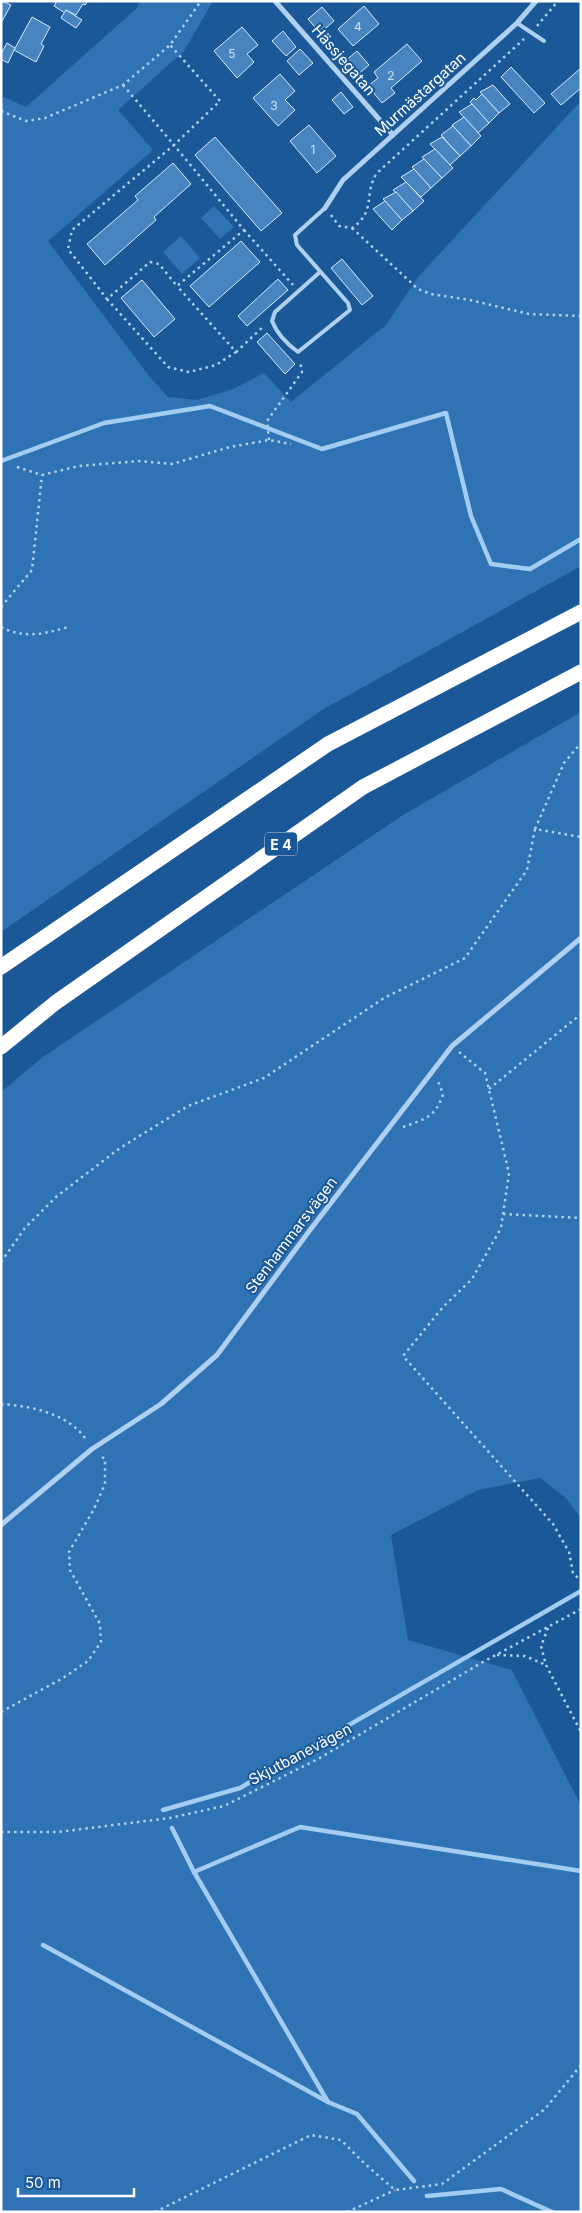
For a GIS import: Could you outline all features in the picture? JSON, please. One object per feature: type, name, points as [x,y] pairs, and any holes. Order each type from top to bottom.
[{"type":"highway","points":[[1,967],[328,744],[581,612]]},
{"type":"highway","name":"E 4","points":[[1,1047],[56,1003],[363,787],[581,672]]},
{"type":"street","name":"Hässjegatan","points":[[275,1],[393,135]]},
{"type":"street","name":"Murmästargatan","points":[[325,208],[343,180],[517,23],[536,1]]},
{"type":"street","name":"Stenhammarsvägen","points":[[1,1525],[92,1449],[160,1404],[217,1355],[310,1230],[452,1046],[581,938]]},
{"type":"lane","points":[[517,23],[544,41]]},
{"type":"lane","points":[[320,272],[275,312],[272,321],[276,330],[298,352],[350,310],[348,303],[297,245],[295,235],[325,208]]},
{"type":"path","points":[[1,111],[26,121],[45,118],[123,85],[170,45],[201,1]]},
{"type":"path","points":[[352,228],[364,220],[369,205],[372,182],[378,173],[531,32],[558,1]]},
{"type":"path","points":[[170,45],[220,100],[174,145],[72,230],[68,249],[107,299],[168,367],[189,372],[216,365],[236,352],[272,321]]},
{"type":"path","points":[[123,85],[298,292]]},
{"type":"path","points":[[325,208],[339,226],[352,228],[418,289],[431,294],[470,300],[529,314],[581,316]]},
{"type":"path","points":[[177,286],[244,230]]},
{"type":"path","points":[[107,299],[150,262],[159,264],[236,352]]},
{"type":"path","points":[[270,440],[267,421],[302,372],[298,352]]},
{"type":"path","points":[[17,467],[42,475],[78,466],[140,461],[172,464],[230,447],[270,440],[291,444]]},
{"type":"path","points":[[1,607],[32,570],[42,475]]},
{"type":"path","points":[[1,627],[15,634],[41,635],[68,627]]},
{"type":"path","points":[[1,1262],[24,1228],[56,1197],[120,1148],[188,1106],[264,1078],[384,998],[465,958],[527,870],[535,829],[564,763],[581,743]]},
{"type":"path","points":[[535,829],[581,837]]},
{"type":"path","points":[[489,1090],[581,1014]]},
{"type":"path","points":[[452,1046],[485,1073],[509,1173],[503,1214],[500,1228],[472,1280],[443,1307],[403,1356],[553,1524],[569,1552],[573,1573],[581,1581]]},
{"type":"path","points":[[385,1133],[430,1117],[439,1107],[443,1094],[441,1085],[432,1074]]},
{"type":"path","points":[[503,1214],[581,1218]]},
{"type":"path","points":[[1,1404],[22,1406],[54,1414],[82,1433],[92,1449],[105,1459],[105,1484],[94,1509],[69,1552],[70,1570],[100,1624],[101,1642],[88,1660],[62,1678],[1,1712]]},
{"type":"path","name":"Skjutbanevägen","points":[[1,1832],[58,1832],[170,1818],[224,1806],[318,1759],[496,1655],[581,1609]]},
{"type":"path","points":[[549,1626],[542,1646],[546,1665],[581,1732]]},
{"type":"path","points":[[496,1655],[525,1656],[546,1665]]},
{"type":"path","points":[[347,2212],[395,2190],[442,2184],[545,2109],[581,2065]]},
{"type":"path","points":[[155,2212],[311,2134],[341,2140],[364,2164],[395,2190]]},
{"type":"shaded area","points":[[140,1],[213,1],[184,51],[118,110],[153,150],[48,241],[149,376],[168,397],[197,400],[233,389],[264,373],[291,402],[386,325],[418,277],[581,101],[581,566],[322,710],[1,932],[1,96],[26,107],[137,8]]},
{"type":"shaded area","points":[[214,206],[234,227],[220,239],[201,218]]},
{"type":"shaded area","points":[[181,236],[200,258],[182,274],[163,252]]},
{"type":"shaded area","points":[[581,712],[581,1518],[566,1498],[540,1478],[478,1490],[391,1535],[408,1640],[512,1670],[581,1806],[581,2212],[1,2212],[1,1092],[43,1057],[403,815]]},
{"type":"building","points":[[1,1],[11,5],[1,23]]},
{"type":"building","points":[[57,1],[88,1],[85,5],[83,4],[76,15],[66,10],[65,13],[54,6]]},
{"type":"building","points":[[364,6],[379,24],[353,46],[338,29]]},
{"type":"building","points":[[322,7],[334,21],[320,33],[308,19]]},
{"type":"building","points":[[66,10],[82,20],[76,28],[61,18]]},
{"type":"building","points":[[32,17],[50,27],[41,44],[44,46],[36,62],[14,50]]},
{"type":"building","points":[[242,27],[258,45],[247,54],[254,62],[237,78],[214,51]]},
{"type":"building","points":[[283,31],[296,47],[286,56],[272,41]]},
{"type":"building","points":[[7,43],[15,48],[8,63],[1,59],[1,54]]},
{"type":"building","points":[[407,44],[422,61],[391,88],[395,93],[382,103],[368,86],[378,78],[374,72]]},
{"type":"building","points":[[300,49],[313,63],[299,75],[287,61]]},
{"type":"building","points":[[357,51],[369,65],[356,76],[344,62]]},
{"type":"building","points":[[511,67],[545,103],[534,113],[501,77]]},
{"type":"building","points":[[581,68],[581,88],[561,105],[551,94]]},
{"type":"building","points":[[280,74],[295,91],[285,100],[295,110],[278,126],[253,98]]},
{"type":"building","points":[[493,85],[510,104],[499,113],[480,92]]},
{"type":"building","points":[[341,92],[353,107],[344,114],[332,100]]},
{"type":"building","points":[[482,94],[499,113],[489,123],[470,102],[474,98],[476,100]]},
{"type":"building","points":[[472,104],[489,123],[478,133],[459,112]]},
{"type":"building","points":[[464,117],[481,136],[471,146],[452,125]]},
{"type":"building","points":[[309,125],[336,156],[317,173],[290,141]]},
{"type":"building","points":[[453,126],[471,146],[460,156],[441,135]]},
{"type":"building","points":[[215,137],[282,213],[261,231],[195,155]]},
{"type":"building","points":[[442,137],[460,156],[450,165],[430,144]]},
{"type":"building","points":[[435,149],[453,168],[442,178],[422,157]]},
{"type":"building","points":[[424,159],[442,178],[431,188],[412,167]]},
{"type":"building","points":[[173,163],[191,184],[154,217],[156,220],[105,265],[87,244],[138,200],[135,196]]},
{"type":"building","points":[[414,169],[431,188],[421,197],[401,177]]},
{"type":"building","points":[[406,182],[424,201],[413,211],[393,190]]},
{"type":"building","points":[[396,192],[413,211],[402,220],[383,199]]},
{"type":"building","points":[[385,201],[402,220],[392,230],[373,209]]},
{"type":"building","points":[[241,241],[260,262],[209,307],[190,286]]},
{"type":"building","points":[[342,259],[373,296],[362,305],[331,268]]},
{"type":"building","points":[[278,279],[288,290],[247,326],[238,316]]},
{"type":"building","points":[[142,280],[175,319],[154,337],[121,298]]},
{"type":"building","points":[[267,333],[295,364],[285,374],[257,342]]},
{"type":"waterway","points":[[1,461],[104,423],[210,406],[322,449],[446,413],[471,516],[491,564],[530,569],[581,539]]},
{"type":"waterway","points":[[163,1810],[240,1788],[581,1591]]},
{"type":"waterway","points":[[194,1872],[300,1827],[581,1871]]},
{"type":"waterway","points":[[172,1828],[194,1872],[328,2102]]},
{"type":"waterway","points":[[43,1945],[328,2102],[357,2114],[414,2181]]},
{"type":"waterway","points":[[427,2196],[501,2189],[552,2212]]}]
